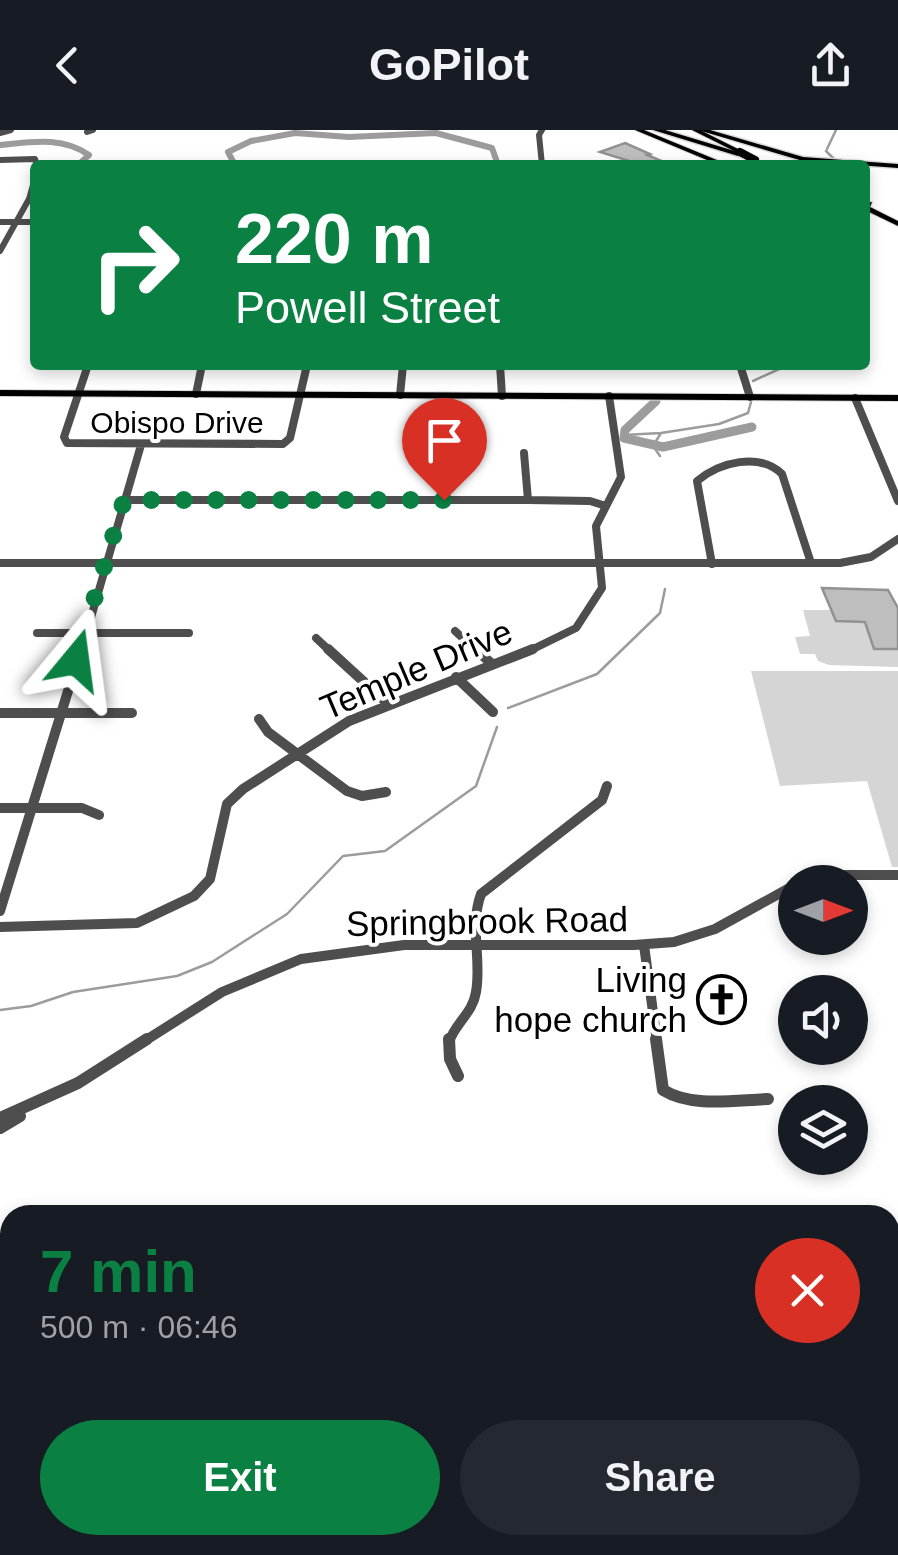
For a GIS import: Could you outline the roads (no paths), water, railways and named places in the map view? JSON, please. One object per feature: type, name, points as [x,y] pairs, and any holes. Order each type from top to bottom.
[{"type":"highway","points":[[658,130],[773,160]]},
{"type":"highway","points":[[699,130],[753,148],[812,160]]},
{"type":"highway","points":[[870,165],[898,167]]},
{"type":"highway","points":[[870,168],[898,167]]},
{"type":"main road","points":[[638,130],[713,160]]},
{"type":"main road","points":[[699,130],[754,160]]},
{"type":"main road","points":[[870,212],[898,228]]},
{"type":"main road","points":[[870,219],[898,228]]},
{"type":"main road","points":[[0,394],[898,398]]},
{"type":"street","points":[[0,134],[11,130]]},
{"type":"street","points":[[541,160],[542,130]]},
{"type":"street","points":[[0,160],[30,162]]},
{"type":"street","points":[[0,250],[30,190]]},
{"type":"street","points":[[0,222],[30,222]]},
{"type":"street","points":[[78,394],[86,370]]},
{"type":"street","points":[[196,394],[201,370]]},
{"type":"street","points":[[301,395],[306,370]]},
{"type":"street","points":[[400,395],[402,370]]},
{"type":"street","points":[[500,370],[502,396]]},
{"type":"street","points":[[742,370],[750,397]]},
{"type":"street","name":"Obispo Drive","points":[[78,394],[64,437],[66,444],[288,442],[301,395]]},
{"type":"street","name":"Temple Drive","points":[[0,927],[137,923],[194,896],[210,879],[227,804],[297,754],[387,703],[554,641],[576,628],[602,588],[596,526],[621,478],[609,396]]},
{"type":"street","points":[[855,398],[898,501]]},
{"type":"street","points":[[0,911],[35,808],[141,444]]},
{"type":"street","points":[[444,500],[445,454]]},
{"type":"street","points":[[524,454],[528,500]]},
{"type":"street","points":[[712,564],[697,481],[708,471],[751,462],[772,463],[782,474],[811,563]]},
{"type":"street","points":[[124,500],[528,500],[590,501],[606,506]]},
{"type":"street","points":[[0,563],[811,563],[860,560],[886,550],[898,539]]},
{"type":"street","points":[[455,631],[491,663]]},
{"type":"street","points":[[37,633],[189,632]]},
{"type":"street","points":[[316,638],[387,703]]},
{"type":"street","points":[[456,677],[493,712]]},
{"type":"street","points":[[0,714],[132,713]]},
{"type":"street","points":[[259,719],[268,732],[347,792],[362,796],[386,792]]},
{"type":"street","points":[[458,1076],[446,1045],[448,1034],[476,996],[475,910],[481,894],[594,806],[607,786]]},
{"type":"street","points":[[0,808],[82,808],[98,815]]},
{"type":"street","name":"Springbrook Road","points":[[868,875],[898,875]]},
{"type":"street","name":"Springbrook Road","points":[[0,1128],[90,1078],[205,1000],[270,968],[347,950],[644,945],[705,933],[778,895]]},
{"type":"street","points":[[644,945],[663,1090],[686,1099],[768,1099]]},
{"type":"street","name":"Springbrook Road","points":[[0,1118],[28,1110]]},
{"type":"waterway","points":[[827,149],[836,130]]},
{"type":"waterway","points":[[232,160],[228,152],[251,141],[295,133],[349,137],[436,133],[492,148],[496,160]]},
{"type":"waterway","points":[[0,145],[68,145],[89,155],[84,160]]},
{"type":"waterway","points":[[826,151],[834,159]]},
{"type":"waterway","points":[[753,381],[777,370]]},
{"type":"waterway","points":[[656,401],[625,430],[624,438],[663,447],[752,427]]},
{"type":"waterway","points":[[661,433],[719,424],[748,413],[751,402]]},
{"type":"waterway","points":[[623,435],[661,433]]},
{"type":"waterway","points":[[660,456],[653,446],[661,433]]},
{"type":"waterway","points":[[508,708],[597,674],[660,613],[665,589]]},
{"type":"waterway","points":[[0,1010],[31,1006],[73,992],[177,976],[212,962],[287,914],[343,856],[385,851],[476,786],[497,727]]},
{"type":"place","name":"Living hope church","points":[[722,999]]}]
